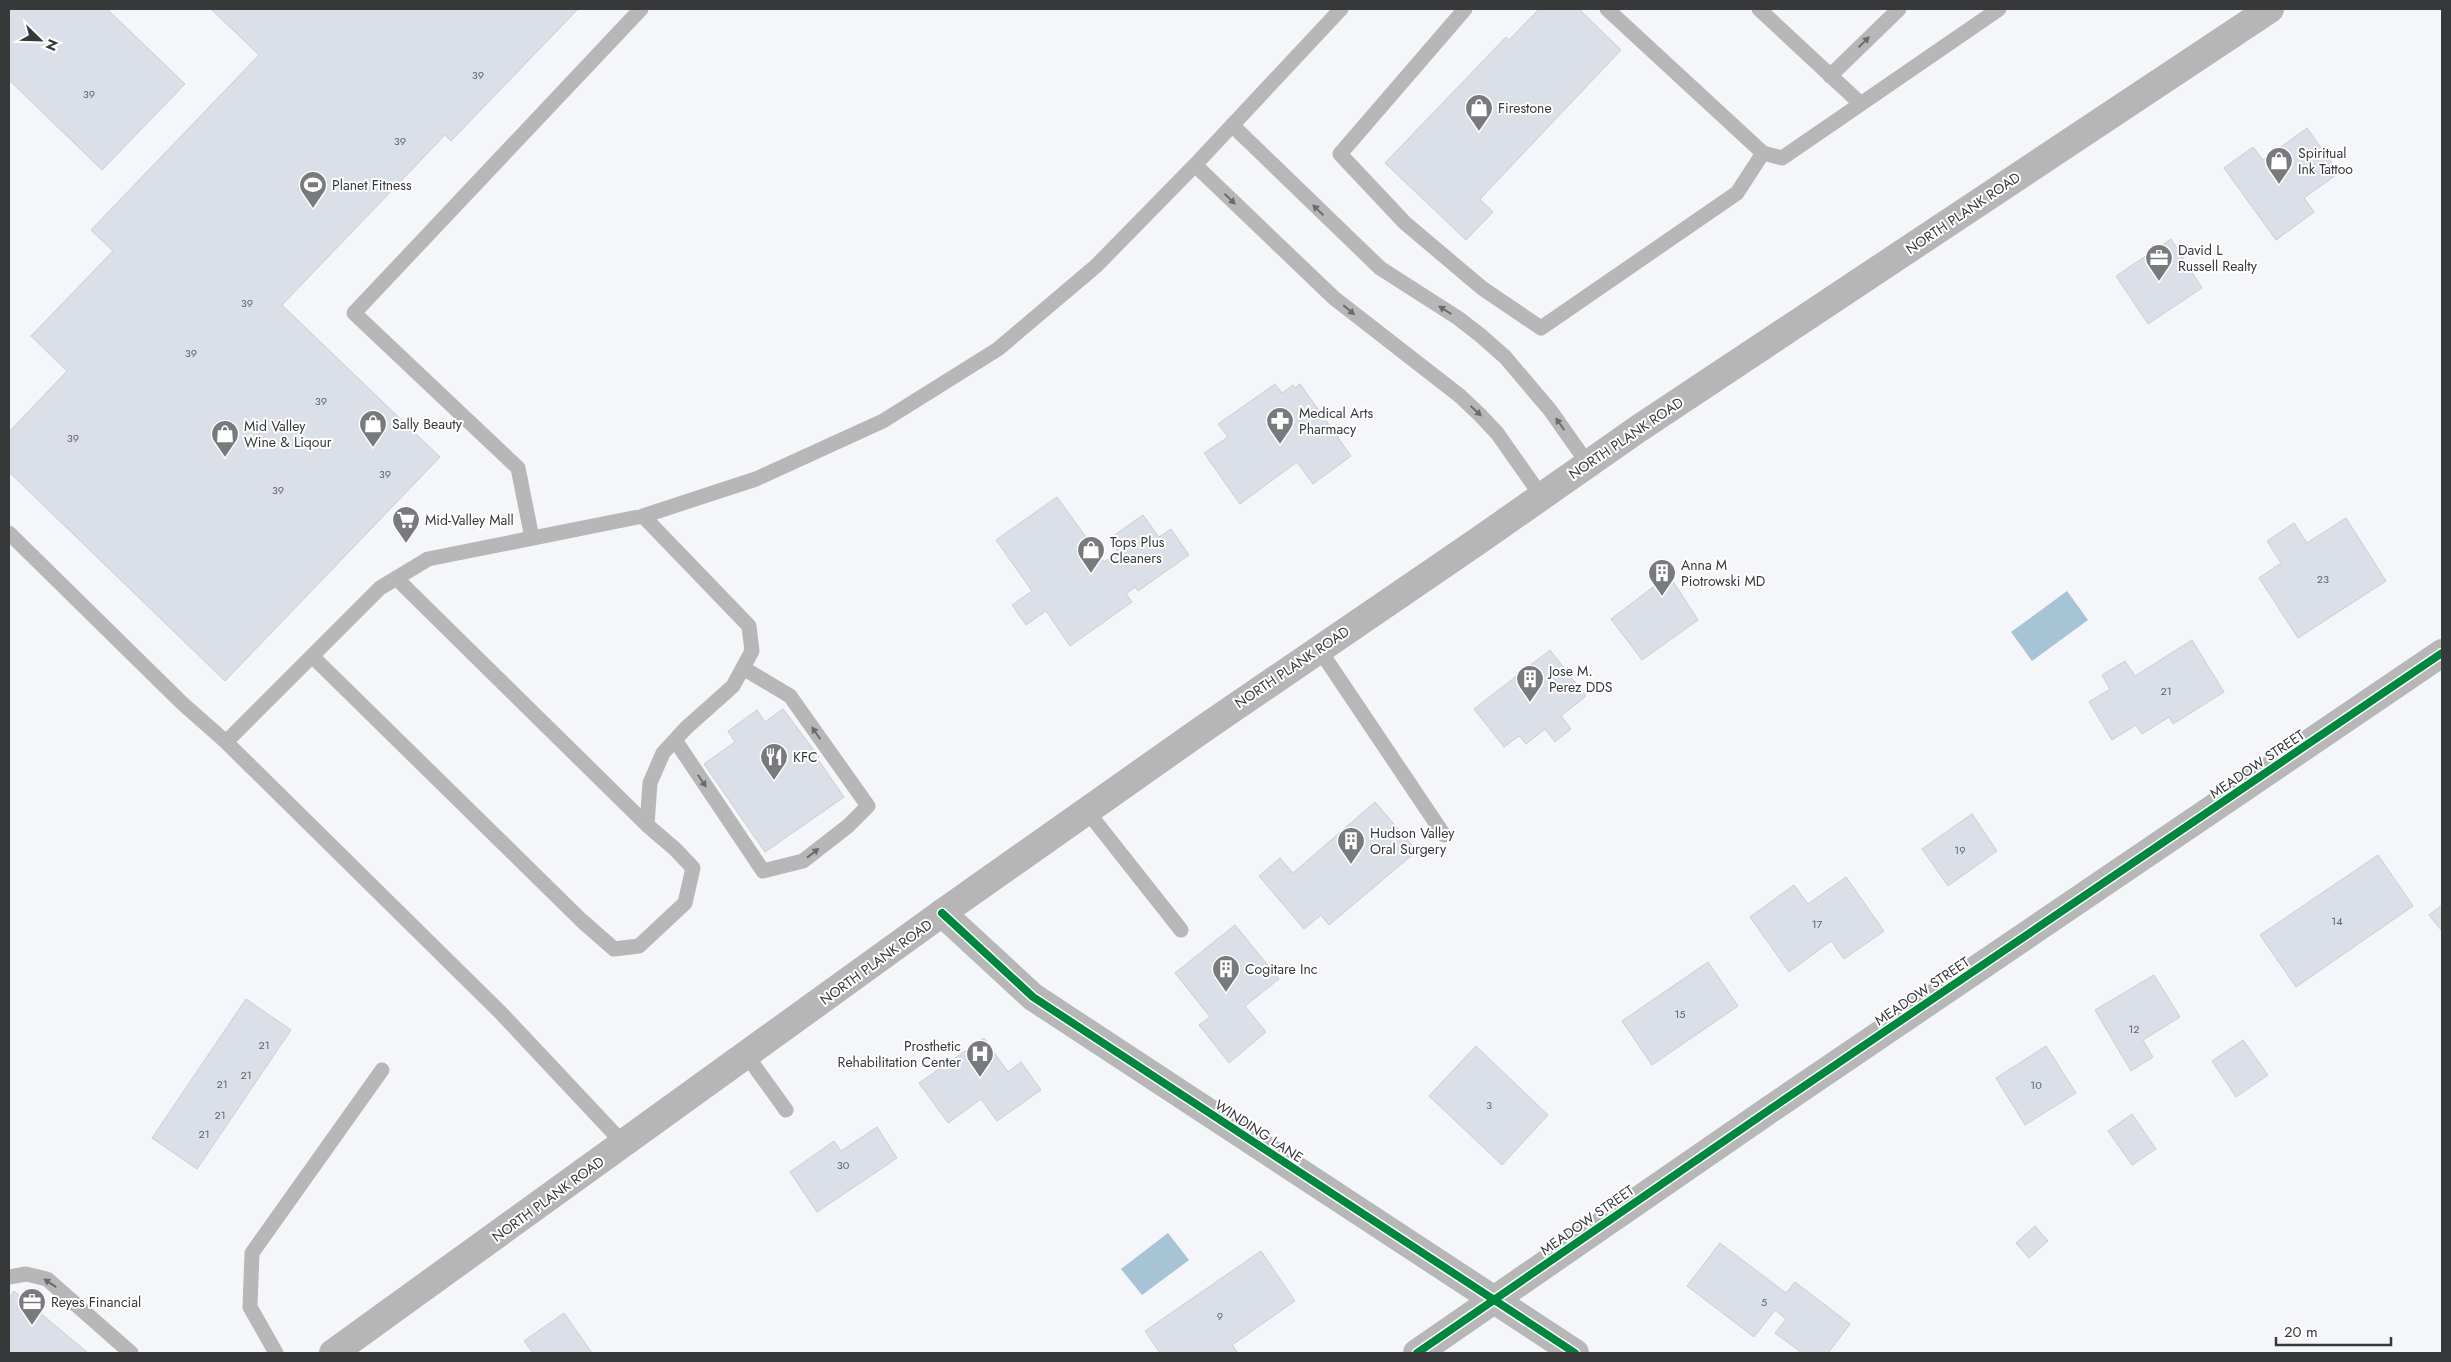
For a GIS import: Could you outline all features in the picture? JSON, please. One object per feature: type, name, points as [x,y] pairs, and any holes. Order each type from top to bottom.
[{"type":"main road","name":"NORTH PLANK ROAD","points":[[333,1353],[747,1056],[942,913],[1318,649],[1588,464],[2270,9]]},
{"type":"street","name":"MEADOW STREET","points":[[1417,1353],[2442,653]]},
{"type":"street","name":"WINDING LANE","points":[[942,913],[1033,997],[1575,1353]]},
{"type":"lane","points":[[532,538],[518,468],[354,313],[641,9]]},
{"type":"lane","points":[[226,742],[380,588],[428,559],[643,516],[756,480],[883,422],[998,350],[1096,266],[1195,165],[1342,9]]},
{"type":"lane","points":[[1465,9],[1340,154],[1405,223],[1482,288],[1541,328],[1736,193],[1763,153]]},
{"type":"lane","points":[[1607,9],[1763,153],[1782,158],[1999,9]]},
{"type":"lane","points":[[1759,9],[1861,104]]},
{"type":"lane","points":[[1830,76],[1899,9]]},
{"type":"lane","points":[[1232,125],[1380,268],[1458,318],[1505,357],[1550,410],[1588,464]]},
{"type":"lane","points":[[1195,165],[1334,298],[1460,396],[1480,415],[1497,433],[1542,497]]},
{"type":"lane","points":[[643,516],[749,626],[752,651],[733,686],[674,740],[663,754],[650,783],[647,825]]},
{"type":"lane","points":[[9,533],[182,703],[226,742],[501,1013],[624,1144]]},
{"type":"lane","points":[[312,656],[574,913],[614,949],[639,946],[684,903],[692,868],[675,849],[647,825],[396,578]]},
{"type":"lane","points":[[1318,649],[1444,835]]},
{"type":"lane","points":[[674,740],[763,871],[803,861],[848,826],[868,806],[790,696],[743,668]]},
{"type":"lane","points":[[1087,811],[1181,930]]},
{"type":"lane","points":[[747,1056],[786,1110]]},
{"type":"lane","points":[[276,1353],[250,1307],[252,1253],[382,1070]]},
{"type":"lane","points":[[9,1277],[26,1274],[47,1279],[127,1352]]},
{"type":"water","points":[[2067,591],[2088,620],[2032,661],[2011,632]]},
{"type":"water","points":[[1168,1233],[1189,1260],[1142,1295],[1121,1269]]},
{"type":"building","points":[[9,9],[107,9],[185,84],[102,170],[9,80]]},
{"type":"building","points":[[211,9],[578,9],[451,141],[445,135],[282,305],[440,457],[225,681],[9,472],[9,432],[67,371],[31,336],[113,251],[91,230],[259,55]]},
{"type":"building","name":"Firestone","points":[[1539,9],[1579,9],[1621,50],[1480,199],[1493,212],[1466,240],[1385,163],[1506,37],[1509,40]]},
{"type":"building","name":"Spiritual Ink Tattoo","points":[[2307,128],[2339,173],[2304,198],[2314,212],[2276,240],[2224,168],[2253,147],[2263,160]]},
{"type":"building","name":"David L Russell Realty","points":[[2171,239],[2202,288],[2148,324],[2116,276]]},
{"type":"building","name":"Medical Arts Pharmacy","points":[[1275,384],[1282,393],[1293,385],[1295,388],[1300,384],[1351,456],[1313,484],[1297,462],[1240,504],[1204,453],[1228,437],[1218,424]]},
{"type":"building","name":"Tops Plus Cleaners","points":[[1057,497],[1104,562],[1118,552],[1109,539],[1143,515],[1159,537],[1171,529],[1189,555],[1138,591],[1135,587],[1126,594],[1132,602],[1070,646],[1046,611],[1026,625],[1012,605],[1032,591],[996,540]]},
{"type":"building","points":[[2346,518],[2386,581],[2298,638],[2259,578],[2281,563],[2267,541],[2294,523],[2307,543]]},
{"type":"building","name":"Anna M Piotrowski MD","points":[[1669,575],[1698,620],[1642,660],[1611,619]]},
{"type":"building","points":[[2192,640],[2224,692],[2173,724],[2169,717],[2142,734],[2136,725],[2112,740],[2089,702],[2110,689],[2102,675],[2125,661],[2135,676]]},
{"type":"building","name":"Jose M. Perez DDS","points":[[1550,650],[1586,696],[1561,716],[1571,729],[1555,742],[1545,729],[1526,744],[1519,736],[1504,747],[1474,709]]},
{"type":"building","name":"KFC","points":[[783,709],[819,757],[817,758],[844,797],[765,852],[704,764],[735,742],[728,731],[757,710],[765,722]]},
{"type":"building","name":"Hudson Valley Oral Surgery","points":[[1375,802],[1417,851],[1329,925],[1321,915],[1304,929],[1259,876],[1280,858],[1293,873]]},
{"type":"building","points":[[1972,814],[1997,851],[1948,886],[1922,849]]},
{"type":"building","points":[[2378,855],[2413,906],[2296,987],[2260,935]]},
{"type":"building","points":[[1846,877],[1884,931],[1844,959],[1831,941],[1789,972],[1750,917],[1794,885],[1808,904]]},
{"type":"building","points":[[2442,905],[2442,931],[2429,915]]},
{"type":"building","name":"Cogitare Inc","points":[[1235,925],[1279,979],[1245,1006],[1266,1032],[1229,1063],[1199,1025],[1210,1017],[1175,973]]},
{"type":"building","points":[[1708,962],[1738,1006],[1652,1065],[1622,1021]]},
{"type":"building","points":[[2154,975],[2180,1017],[2143,1040],[2153,1057],[2131,1071],[2095,1010]]},
{"type":"building","points":[[246,999],[291,1030],[197,1169],[152,1138]]},
{"type":"building","name":"Prosthetic Rehabilitation Center","points":[[984,1038],[1008,1072],[1021,1062],[1041,1090],[997,1121],[981,1099],[948,1123],[919,1083]]},
{"type":"building","points":[[2243,1040],[2268,1075],[2236,1097],[2212,1061]]},
{"type":"building","points":[[1476,1046],[1548,1115],[1502,1165],[1429,1096]]},
{"type":"building","points":[[2046,1046],[2076,1093],[2025,1125],[1996,1078]]},
{"type":"building","points":[[2132,1114],[2156,1149],[2132,1165],[2108,1131]]},
{"type":"building","points":[[877,1127],[897,1158],[817,1212],[790,1172],[834,1141],[841,1151]]},
{"type":"building","points":[[2035,1226],[2048,1241],[2029,1258],[2016,1243]]},
{"type":"building","points":[[1720,1243],[1786,1293],[1795,1282],[1850,1324],[1828,1353],[1802,1353],[1775,1333],[1786,1319],[1775,1310],[1754,1337],[1687,1286]]},
{"type":"building","points":[[1261,1251],[1295,1301],[1232,1345],[1238,1353],[1160,1353],[1145,1331]]},
{"type":"building","name":"Reyes Financial","points":[[14,1291],[88,1353],[9,1353],[9,1298]]},
{"type":"building","points":[[564,1313],[592,1353],[533,1353],[524,1341]]},
{"type":"cycle path","points":[[1417,1353],[1772,1108],[2442,653]]},
{"type":"cycle path","points":[[942,913],[1033,997],[1575,1353]]},
{"type":"place","name":"Firestone","points":[[1479,132]]},
{"type":"place","name":"Spiritual Ink Tattoo","points":[[2279,185]]},
{"type":"place","name":"Planet Fitness","points":[[313,209]]},
{"type":"place","name":"David L Russell Realty","points":[[2159,282]]},
{"type":"place","name":"Medical Arts Pharmacy","points":[[1280,445]]},
{"type":"place","name":"Sally Beauty","points":[[373,448]]},
{"type":"place","name":"Mid Valley Wine & Liqour","points":[[225,458]]},
{"type":"place","name":"Mid-Valley Mall","points":[[406,544]]},
{"type":"place","name":"Tops Plus Cleaners","points":[[1091,574]]},
{"type":"place","name":"Anna M Piotrowski MD","points":[[1662,597]]},
{"type":"place","name":"Jose M. Perez DDS","points":[[1530,703]]},
{"type":"place","name":"KFC","points":[[774,781]]},
{"type":"place","name":"Hudson Valley Oral Surgery","points":[[1351,865]]},
{"type":"place","name":"Cogitare Inc","points":[[1226,993]]},
{"type":"place","name":"Prosthetic Rehabilitation Center","points":[[980,1078]]},
{"type":"place","name":"Reyes Financial","points":[[32,1326]]}]
